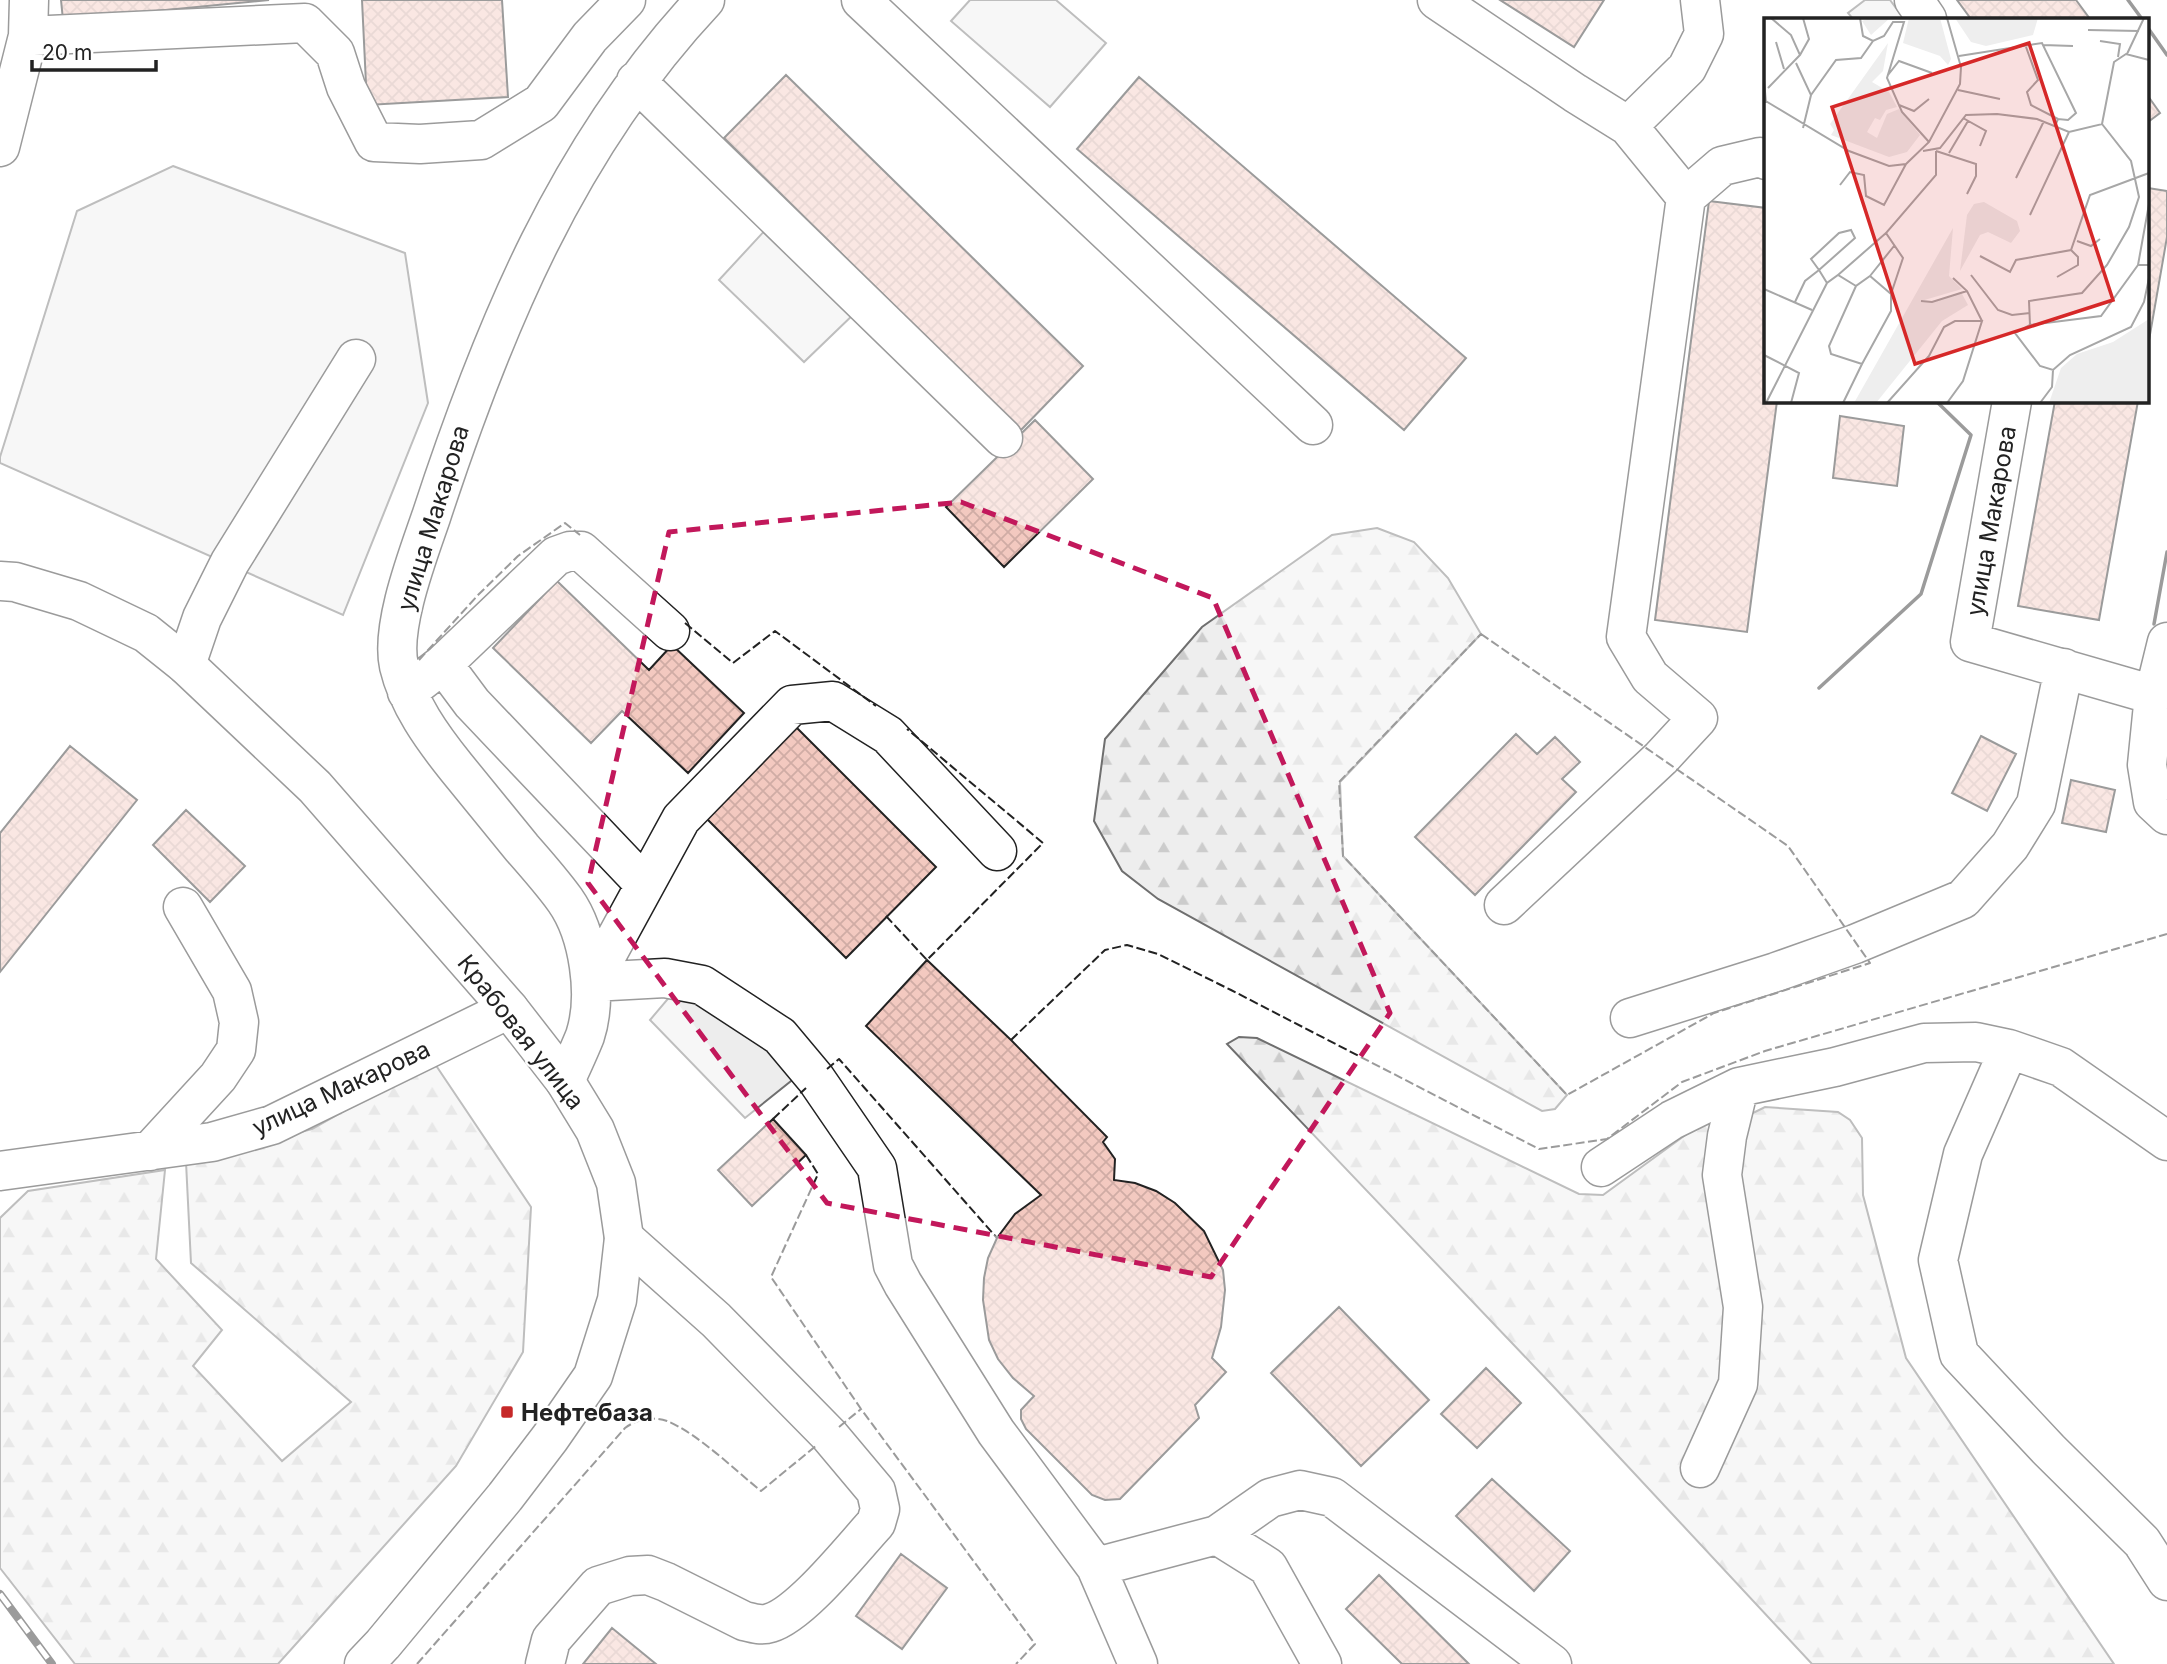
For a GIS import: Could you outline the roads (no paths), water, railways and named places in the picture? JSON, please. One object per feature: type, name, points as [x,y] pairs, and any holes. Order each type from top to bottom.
[{"type":"street","points":[[0,148],[29,18],[305,23],[335,53],[346,87],[374,142],[444,143],[481,140],[541,103],[590,37],[626,0]]},
{"type":"street","points":[[861,0],[1313,425]]},
{"type":"street","points":[[1437,0],[1628,126],[1686,197]]},
{"type":"street","points":[[1628,126],[1687,68],[1704,34],[1700,0]]},
{"type":"street","points":[[1914,0],[1926,18]]},
{"type":"street","name":"улица Макарова","points":[[565,1081],[586,1034],[592,982],[585,944],[567,902],[436,742],[407,692],[398,663],[399,630],[411,575],[461,423],[537,243],[600,133],[636,81],[698,2]]},
{"type":"street","points":[[636,81],[1003,438]]},
{"type":"street","points":[[1504,905],[1661,758],[1698,718],[1650,677],[1626,638],[1686,197],[1722,166],[1764,159]]},
{"type":"street","points":[[186,665],[202,618],[230,562],[356,359]]},
{"type":"street","name":"улица Макарова","points":[[2012,402],[1970,642],[2064,668]]},
{"type":"street","points":[[407,692],[443,664],[556,556],[570,551],[581,551],[670,631]]},
{"type":"street","name":"Крабовая улица","points":[[0,580],[79,601],[146,633],[186,665],[315,787],[509,1009],[565,1081],[595,1130],[616,1183],[624,1238],[617,1300],[593,1376],[505,1497],[363,1664]]},
{"type":"street","points":[[2167,642],[2154,695],[2147,765],[2153,802],[2167,815]]},
{"type":"street","points":[[443,664],[472,703],[645,885]]},
{"type":"street","points":[[1630,1018],[1855,944],[1963,899],[2010,846],[2036,804],[2064,668],[2154,695]]},
{"type":"street","points":[[592,982],[681,819],[792,705],[833,701],[888,735],[997,851]]},
{"type":"street","points":[[150,1151],[218,1077],[236,1050],[239,1022],[232,991],[183,907]]},
{"type":"street","points":[[592,982],[665,978],[702,985],[780,1036],[816,1079],[877,1168],[893,1265],[903,1284],[996,1432],[1096,1567],[1138,1664]]},
{"type":"street","name":"улица Макарова","points":[[0,1171],[212,1142],[272,1125],[509,1009]]},
{"type":"street","points":[[1601,1167],[1672,1120],[1739,1087],[1835,1067],[1924,1043],[1976,1042],[2009,1049],[2062,1068],[2167,1141]]},
{"type":"street","points":[[2009,1049],[1963,1154],[1938,1260],[1959,1354],[2049,1450],[2142,1542],[2167,1581]]},
{"type":"street","points":[[1700,1468],[1738,1384],[1743,1307],[1722,1174],[1727,1136],[1739,1087]]},
{"type":"street","points":[[545,1664],[551,1640],[598,1586],[630,1576],[648,1575],[744,1621],[769,1624],[792,1613],[876,1524],[880,1509],[876,1490],[829,1435],[716,1320],[624,1238]]},
{"type":"street","points":[[1096,1567],[1217,1535],[1270,1499],[1300,1490],[1332,1497],[1552,1664]]},
{"type":"street","points":[[1217,1535],[1268,1567],[1322,1664]]},
{"type":"railway","points":[[0,1594],[52,1664]]},
{"type":"place","name":"Нефтебаза","points":[[507,1412]]}]
